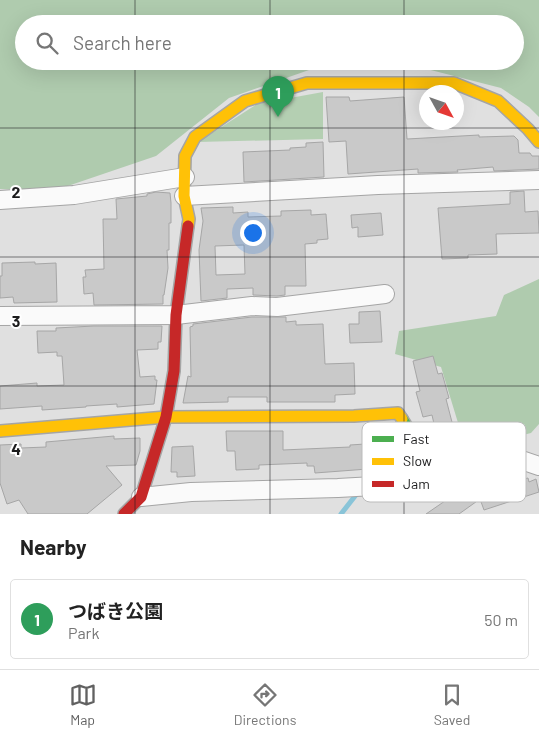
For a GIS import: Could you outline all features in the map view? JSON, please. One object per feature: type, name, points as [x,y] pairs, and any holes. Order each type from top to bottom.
[{"type":"street","points":[[124,514],[141,497],[166,417],[174,371],[176,315],[189,218],[184,196],[185,156],[195,138],[245,101],[307,83],[454,83],[498,101],[539,142]]},
{"type":"street","points":[[0,200],[74,195],[184,177]]},
{"type":"street","points":[[184,196],[378,185],[539,180]]},
{"type":"street","points":[[0,316],[176,315],[252,306],[277,308],[385,294]]},
{"type":"street","points":[[0,431],[166,417],[354,416],[398,413],[404,422]]},
{"type":"street","points":[[526,461],[539,466]]},
{"type":"street","points":[[141,497],[191,492],[362,486]]},
{"type":"green space","points":[[0,0],[539,0],[539,117],[529,107],[501,88],[431,70],[524,70],[524,15],[15,15],[15,70],[309,70],[229,98],[156,156],[53,191],[0,189]]},
{"type":"green space","points":[[323,92],[323,139],[198,142],[257,104]]},
{"type":"green space","points":[[539,279],[539,424],[531,433],[526,434],[526,422],[458,422],[441,367],[395,354],[399,331],[496,316],[504,295]]},
{"type":"building","points":[[326,97],[349,97],[350,101],[404,97],[407,139],[479,135],[479,137],[514,136],[518,140],[519,153],[530,153],[532,156],[539,156],[539,169],[494,171],[493,167],[457,170],[458,172],[418,173],[418,169],[348,174],[346,141],[329,142]]},
{"type":"building","points":[[323,142],[324,177],[244,182],[243,152],[290,150],[290,148],[306,147],[306,143]]},
{"type":"building","points":[[524,191],[525,212],[538,211],[539,233],[496,234],[497,254],[468,255],[468,258],[442,259],[438,208],[510,204],[510,192]]},
{"type":"building","points":[[156,192],[170,193],[171,203],[169,250],[167,250],[168,268],[163,304],[94,305],[93,293],[84,294],[83,277],[86,277],[85,270],[104,269],[103,219],[117,219],[116,199],[147,196],[147,194]]},
{"type":"building","points":[[233,207],[233,213],[248,212],[248,217],[281,216],[281,211],[311,210],[311,215],[326,214],[328,239],[317,240],[317,243],[305,244],[306,286],[285,286],[285,295],[277,296],[253,295],[253,288],[227,289],[227,298],[201,301],[199,250],[203,221],[201,208]],"holes":[[[244,245],[245,274],[216,275],[215,246]]]},
{"type":"building","points":[[381,213],[383,235],[358,237],[358,227],[352,228],[351,215]]},
{"type":"building","points":[[35,262],[35,264],[56,263],[57,302],[14,303],[13,297],[0,298],[2,263]]},
{"type":"building","points":[[380,311],[382,342],[350,343],[349,324],[359,324],[359,312]]},
{"type":"building","points":[[252,317],[286,317],[286,322],[296,321],[296,325],[323,324],[325,364],[354,363],[355,394],[335,395],[335,402],[267,402],[267,397],[228,397],[228,402],[183,403],[188,376],[191,377],[190,327],[193,324]]},
{"type":"building","points":[[162,326],[161,342],[158,342],[158,349],[137,350],[140,377],[155,376],[155,380],[157,380],[154,404],[117,407],[117,404],[42,410],[42,406],[0,409],[0,386],[37,383],[37,386],[64,385],[62,356],[57,356],[57,352],[38,353],[37,331],[56,331],[56,328]]},
{"type":"building","points":[[433,356],[438,374],[442,373],[449,398],[446,399],[452,422],[434,422],[432,415],[423,417],[416,392],[420,391],[413,361]]},
{"type":"building","points":[[226,431],[283,431],[283,450],[350,447],[350,445],[362,444],[362,469],[315,473],[314,466],[307,466],[307,463],[259,465],[259,469],[236,470],[235,451],[227,451]]},
{"type":"building","points":[[114,436],[114,439],[140,438],[140,451],[136,465],[106,466],[122,485],[87,514],[28,514],[19,500],[7,504],[0,483],[0,445],[21,444],[21,448],[46,447],[46,442]]},
{"type":"building","points":[[193,446],[195,476],[177,477],[177,472],[171,472],[172,447]]},
{"type":"building","points":[[528,478],[529,482],[536,479],[539,492],[526,496],[526,479]]},
{"type":"building","points":[[443,502],[476,502],[459,514],[426,514]]},
{"type":"building","points":[[481,502],[508,502],[484,510]]},
{"type":"waterway","points":[[341,514],[359,491]]},
{"type":"traffic: slow","points":[[188,226],[189,219],[184,196],[185,156],[195,137],[245,101],[307,83],[454,83],[498,101],[539,142]]},
{"type":"traffic: slow","points":[[0,431],[166,417],[354,416],[398,413],[402,419]]},
{"type":"traffic: jam","points":[[124,514],[141,497],[166,417],[174,371],[176,315],[188,226]]},
{"type":"place","name":"つばき公園","points":[[278,117]]}]
